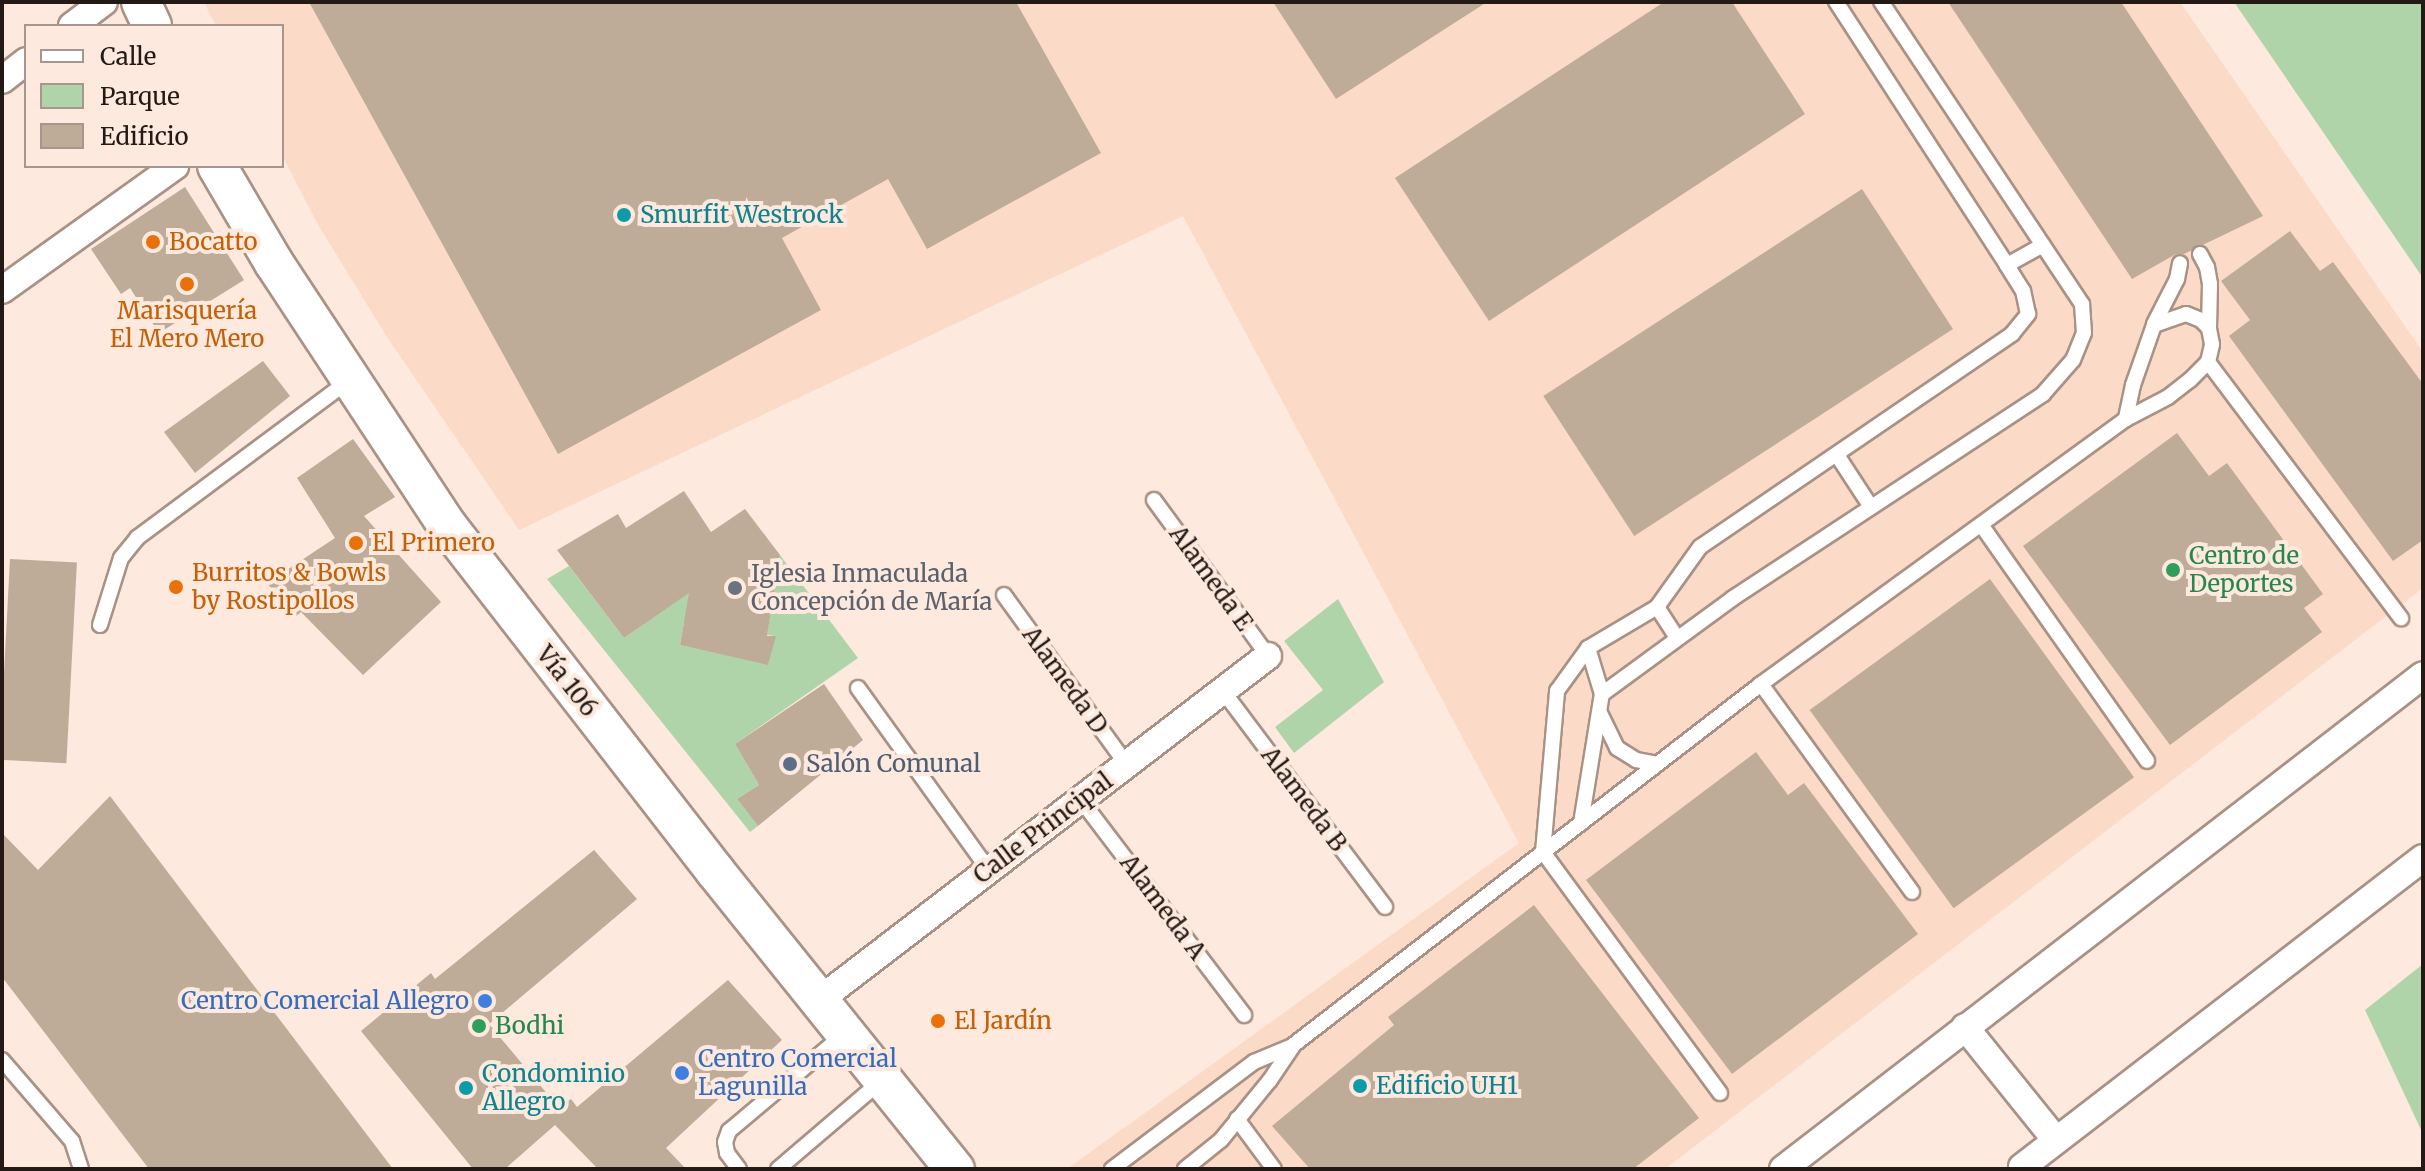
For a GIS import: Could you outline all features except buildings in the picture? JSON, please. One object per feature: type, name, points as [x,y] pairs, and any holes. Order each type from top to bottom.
[{"type":"main road","points":[[141,2],[151,24]]},
{"type":"main road","name":"Vía 106","points":[[218,168],[449,528],[844,1034],[955,1169]]},
{"type":"street","points":[[75,24],[104,2]]},
{"type":"street","points":[[2,80],[24,63]]},
{"type":"street","points":[[2,290],[172,168]]},
{"type":"street","name":"Calle Principal","points":[[818,1001],[1268,656]]},
{"type":"street","points":[[1783,1169],[2423,675]]},
{"type":"street","points":[[2022,1167],[2423,858]]},
{"type":"street","points":[[1965,1027],[2056,1140]]},
{"type":"lane","points":[[1720,1093],[1543,852],[1557,691],[1588,648],[1657,607],[1700,547],[2012,334],[2028,314],[2023,291],[2007,265],[1836,2]]},
{"type":"lane","points":[[1602,694],[1677,638],[2043,394],[2073,360],[2084,333],[2082,304],[1881,2]]},
{"type":"lane","points":[[2007,265],[2043,245]]},
{"type":"lane","points":[[1112,1169],[1254,1062],[1292,1046],[1761,684],[2126,419],[2168,397],[2208,362],[2212,344],[2209,328],[2210,284],[2207,267],[2200,254]]},
{"type":"lane","points":[[2126,419],[2133,385],[2154,325],[2177,279],[2180,263]]},
{"type":"lane","points":[[2154,325],[2186,314],[2209,328]]},
{"type":"lane","points":[[2208,362],[2401,618]]},
{"type":"lane","points":[[100,625],[121,558],[137,538],[351,379]]},
{"type":"lane","points":[[1837,455],[1871,507]]},
{"type":"lane","name":"Alameda E","points":[[1154,500],[1268,656]]},
{"type":"lane","points":[[1982,526],[2147,761]]},
{"type":"lane","name":"Alameda D","points":[[1004,595],[1127,765]]},
{"type":"lane","points":[[1657,607],[1677,638]]},
{"type":"lane","points":[[1581,823],[1602,694],[1588,648]]},
{"type":"lane","points":[[1761,684],[1912,892]]},
{"type":"lane","points":[[858,688],[989,870]]},
{"type":"lane","name":"Alameda B","points":[[1223,691],[1385,907]]},
{"type":"lane","points":[[1599,711],[1617,748],[1636,760],[1658,764]]},
{"type":"lane","name":"Alameda A","points":[[1081,800],[1244,1015]]},
{"type":"lane","points":[[739,1169],[727,1153],[725,1142],[729,1131],[844,1034]]},
{"type":"lane","points":[[1185,1169],[1221,1140],[1292,1046]]},
{"type":"lane","points":[[2,1060],[72,1141],[81,1169]]},
{"type":"lane","points":[[778,1169],[881,1080]]},
{"type":"lane","points":[[1237,1119],[1274,1169]]},
{"type":"shaded area","points":[[204,2],[2180,2],[2423,352],[2423,588],[1665,1169],[1067,1169],[1519,843],[1183,216],[519,530],[387,337],[317,223],[284,159],[284,24],[215,24]]},
{"type":"green space","points":[[2234,2],[2423,2],[2423,278]]},
{"type":"green space","points":[[701,538],[692,623],[684,622],[680,645],[768,664],[775,636],[767,635],[780,555],[858,658],[735,744],[759,785],[737,799],[758,826],[750,832],[547,579],[569,566],[624,638],[691,591]]},
{"type":"green space","points":[[1338,599],[1384,682],[1294,753],[1275,727],[1323,690],[1284,641]]},
{"type":"green space","points":[[2423,964],[2423,1134],[2365,1010]]},
{"type":"place","name":"Smurfit Westrock","points":[[624,215]]},
{"type":"place","name":"Bocatto","points":[[153,242]]},
{"type":"place","name":"Marisquería El Mero Mero","points":[[187,284]]},
{"type":"place","name":"El Primero","points":[[356,543]]},
{"type":"place","name":"Centro de Deportes","points":[[2173,570]]},
{"type":"place","name":"Burritos & Bowls by Rostipollos","points":[[176,587]]},
{"type":"place","name":"Iglesia Inmaculada Concepción de María","points":[[735,588]]},
{"type":"place","name":"Salón Comunal","points":[[790,764]]},
{"type":"place","name":"Centro Comercial Allegro","points":[[485,1001]]},
{"type":"place","name":"El Jardín","points":[[938,1021]]},
{"type":"place","name":"Bodhi","points":[[479,1026]]},
{"type":"place","name":"Centro Comercial Lagunilla","points":[[682,1073]]},
{"type":"place","name":"Edificio UH1","points":[[1360,1086]]},
{"type":"place","name":"Condominio Allegro","points":[[466,1088]]}]
